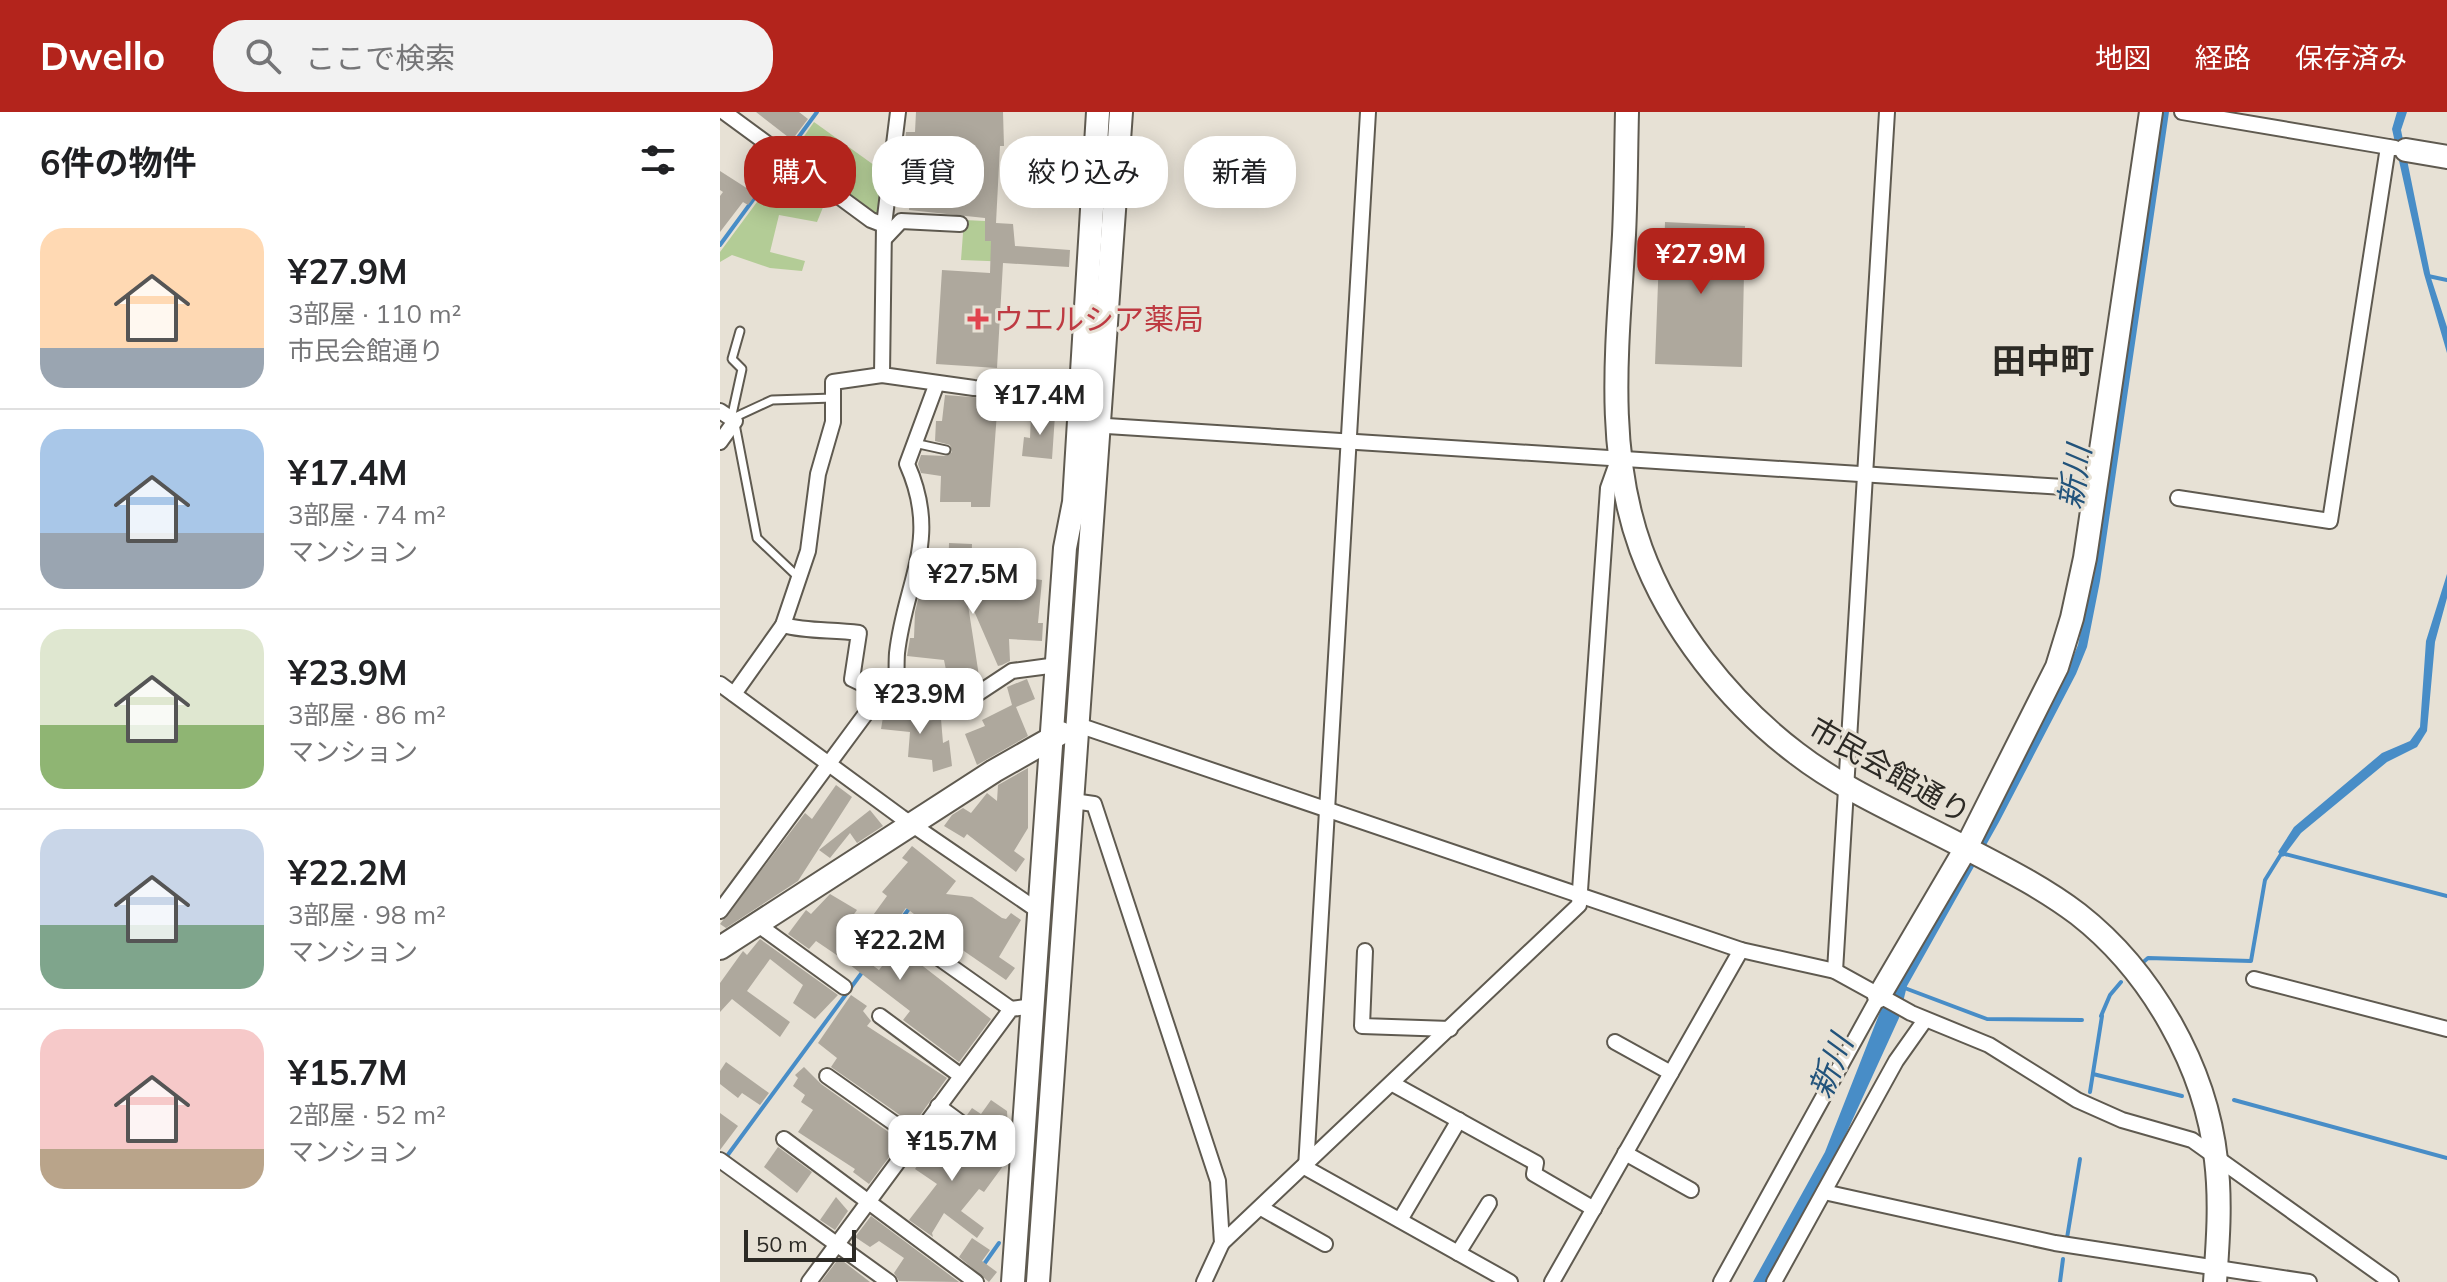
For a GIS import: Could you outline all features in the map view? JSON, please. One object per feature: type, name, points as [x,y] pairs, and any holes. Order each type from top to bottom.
[{"type":"street","points":[[724,112],[884,232]]},
{"type":"street","points":[[882,375],[884,232],[898,112]]},
{"type":"street","points":[[1091,394],[1098,112]]},
{"type":"street","points":[[1013,1282],[1022,1158],[1022,1008],[1040,912],[1057,665],[1088,424],[1121,112]]},
{"type":"street","points":[[1306,1168],[1346,441],[1368,112]]},
{"type":"street","name":"市民会館通り","points":[[1627,112],[1615,398],[1624,494],[1642,551],[1684,633],[1753,716],[1797,754],[1845,785],[2026,880],[2080,916],[2131,967],[2165,1015],[2200,1089],[2216,1159],[2216,1275]]},
{"type":"street","points":[[1835,971],[1887,112]]},
{"type":"street","points":[[1721,1282],[1966,848],[2057,667],[2072,618],[2095,489],[2151,112]]},
{"type":"street","points":[[2182,112],[2447,157]]},
{"type":"street","points":[[2178,498],[2330,521],[2397,149]]},
{"type":"street","points":[[884,232],[901,221],[960,224]]},
{"type":"street","points":[[734,694],[783,625],[808,551],[818,474],[833,422],[833,382],[882,375],[937,383],[1091,394]]},
{"type":"street","points":[[897,697],[897,652],[920,563],[920,493],[907,464],[937,383]]},
{"type":"street","points":[[720,442],[729,417]]},
{"type":"street","points":[[1088,424],[2095,489]]},
{"type":"street","points":[[1038,1282],[1078,725],[1088,424]]},
{"type":"street","points":[[1204,1282],[1222,1243],[1306,1168],[1579,905],[1608,488],[1619,458]]},
{"type":"street","points":[[783,625],[804,631],[833,629],[859,633],[852,679],[897,697],[962,704],[1012,671],[1057,665]]},
{"type":"street","points":[[720,684],[912,824],[1040,912]]},
{"type":"street","points":[[720,911],[881,693]]},
{"type":"street","points":[[720,948],[912,824],[1053,737],[1078,725],[1741,950],[1835,971],[1918,1016],[1989,1045],[2077,1100],[2122,1120],[2175,1133],[2391,1282]]},
{"type":"street","points":[[1073,801],[1094,804],[1218,1181],[1222,1243]]},
{"type":"street","points":[[757,924],[844,987]]},
{"type":"street","points":[[922,946],[1022,1008]]},
{"type":"street","points":[[1552,1282],[1741,950]]},
{"type":"street","points":[[1365,951],[1362,1026],[1450,1029]]},
{"type":"street","points":[[2254,979],[2447,1029]]},
{"type":"street","points":[[809,1282],[961,1076],[1022,1008]]},
{"type":"street","points":[[880,1016],[961,1076]]},
{"type":"street","points":[[1774,1282],[1918,1016]]},
{"type":"street","points":[[1615,1042],[1671,1073]]},
{"type":"street","points":[[827,1076],[915,1138]]},
{"type":"street","points":[[1393,1084],[1536,1163],[1534,1174],[1594,1209]]},
{"type":"street","points":[[938,1106],[1003,1154],[1022,1158]]},
{"type":"street","points":[[1400,1220],[1459,1120]]},
{"type":"street","points":[[784,1139],[976,1282]]},
{"type":"street","points":[[1625,1153],[1691,1190]]},
{"type":"street","points":[[720,1160],[889,1282]]},
{"type":"street","points":[[1306,1168],[1510,1282]]},
{"type":"street","points":[[1824,1192],[2216,1275],[2309,1282]]},
{"type":"street","points":[[1458,1253],[1489,1203]]},
{"type":"street","points":[[1261,1208],[1325,1244]]},
{"type":"lane","points":[[740,331],[732,359],[742,369],[729,417],[757,538],[798,577]]},
{"type":"lane","points":[[729,417],[772,400],[833,398]]},
{"type":"lane","points":[[914,443],[946,450]]},
{"type":"green space","points":[[814,122],[833,136],[804,136]]},
{"type":"green space","points":[[856,152],[872,164],[872,208],[881,208],[877,214],[856,198]]},
{"type":"green space","points":[[752,208],[823,208],[817,222],[779,215],[770,252],[805,261],[802,271],[770,268],[732,255],[720,262],[720,252]]},
{"type":"green space","points":[[964,220],[985,221],[985,227],[991,229],[991,257],[1014,262],[961,260]]},
{"type":"water","name":"新川","points":[[2161,112],[2169,112],[2100,581],[2087,647],[1999,822],[1907,986],[1899,1018],[1835,1158],[1767,1282],[1753,1282],[1825,1152],[1882,1007],[1897,985],[2067,671],[2078,645],[2091,580]]},
{"type":"water","points":[[2397,112],[2407,112],[2401,130],[2431,278],[2447,327],[2447,353],[2424,274],[2392,129]]},
{"type":"water","points":[[2447,574],[2447,598],[2435,642],[2427,731],[2417,747],[2387,762],[2301,833],[2283,857],[2278,852],[2294,827],[2382,753],[2410,741],[2420,727],[2426,641]]},
{"type":"building","points":[[756,112],[799,112],[808,119],[795,136],[787,136]]},
{"type":"building","points":[[916,112],[1003,112],[996,223],[1013,224],[1015,246],[1070,250],[1069,267],[1003,263],[997,368],[936,364],[942,270],[990,273],[991,241],[985,241],[985,218],[909,210],[984,208],[984,136],[906,136],[906,132],[915,132]]},
{"type":"building","points":[[720,171],[744,186],[744,203],[720,232],[720,196],[723,192],[720,190]]},
{"type":"building","points":[[1665,222],[1745,226],[1742,367],[1655,364],[1659,256],[1664,256]]},
{"type":"building","points":[[945,395],[998,399],[990,507],[971,507],[971,502],[940,502],[941,476],[921,473],[918,464],[921,455],[947,456],[952,452],[950,445],[935,441],[936,421],[942,421]]},
{"type":"building","points":[[1031,415],[1055,415],[1052,459],[1022,456],[1024,437],[1030,438]]},
{"type":"building","points":[[949,543],[972,544],[971,577],[977,577],[976,584],[1017,584],[1021,577],[1042,580],[1038,623],[1043,623],[1042,641],[1009,639],[1010,661],[1002,665],[998,666],[971,604],[968,605],[979,676],[954,685],[951,669],[946,670],[944,660],[907,656],[910,638],[914,638],[915,612],[923,580],[948,582]]},
{"type":"building","points":[[1027,679],[1035,699],[1016,707],[1028,736],[977,765],[965,734],[985,726],[982,720],[1012,705],[1007,687]]},
{"type":"building","points":[[885,705],[925,713],[925,721],[941,719],[943,743],[949,740],[952,766],[933,772],[932,760],[908,757],[910,732],[881,729]]},
{"type":"building","points":[[1028,768],[1028,828],[1014,851],[1025,859],[1016,872],[967,834],[964,838],[944,826],[952,815],[963,808],[971,813],[987,793],[997,801],[998,785]]},
{"type":"building","points":[[836,785],[852,797],[798,881],[726,928],[720,924],[805,813],[812,819]]},
{"type":"building","points":[[870,810],[883,826],[857,843],[850,833],[830,858],[819,850]]},
{"type":"building","points":[[912,846],[956,881],[946,894],[972,897],[1002,918],[1006,919],[1011,913],[1021,920],[999,957],[1015,968],[1006,980],[948,940],[946,944],[930,934],[934,929],[906,908],[889,931],[871,918],[887,896],[882,892],[908,862],[902,858]]},
{"type":"building","points":[[830,894],[857,910],[838,936],[846,942],[844,944],[879,970],[897,946],[991,1019],[959,1062],[903,1020],[910,1011],[841,958],[816,941],[809,949],[788,934],[806,910],[811,914]]},
{"type":"building","points":[[760,939],[838,995],[815,1019],[793,1003],[803,985],[770,959],[747,991],[790,1022],[780,1037],[732,999],[720,1012],[720,983],[743,951],[747,955]]},
{"type":"building","points":[[851,995],[867,1006],[863,1011],[871,1021],[867,1026],[947,1078],[918,1118],[914,1116],[910,1122],[831,1067],[837,1058],[818,1043]]},
{"type":"building","points":[[726,1062],[769,1093],[760,1105],[742,1093],[738,1098],[720,1084],[720,1071]]},
{"type":"building","points":[[804,1067],[821,1084],[901,1141],[869,1184],[853,1172],[855,1169],[798,1132],[813,1110],[801,1102],[805,1095],[793,1086],[798,1078],[795,1075]]},
{"type":"building","points":[[991,1100],[1007,1111],[1008,1130],[1001,1140],[967,1115],[972,1108],[981,1114]]},
{"type":"building","points":[[720,1113],[738,1126],[720,1150]]},
{"type":"building","points":[[949,1127],[965,1138],[957,1150],[976,1165],[985,1153],[1003,1166],[984,1192],[979,1189],[961,1211],[984,1228],[977,1238],[944,1213],[932,1233],[933,1237],[909,1220],[937,1184],[915,1169],[937,1138],[944,1135]]},
{"type":"building","points":[[778,1147],[812,1172],[797,1193],[764,1167]]},
{"type":"building","points":[[836,1197],[848,1211],[835,1230],[820,1220]]},
{"type":"building","points":[[871,1216],[959,1282],[899,1281],[894,1273],[904,1258],[879,1241],[870,1247],[855,1237]]},
{"type":"building","points":[[972,1238],[990,1250],[982,1261],[997,1272],[989,1282],[959,1257]]},
{"type":"building","points":[[839,1258],[870,1282],[821,1282]]},
{"type":"waterway","points":[[799,136],[817,112]]},
{"type":"waterway","points":[[720,245],[747,208]]},
{"type":"waterway","points":[[2428,276],[2447,280]]},
{"type":"waterway","points":[[2141,964],[2148,958],[2251,961],[2265,880],[2283,851]]},
{"type":"waterway","points":[[2281,853],[2447,896]]},
{"type":"waterway","points":[[727,1156],[911,906]]},
{"type":"waterway","points":[[2101,1016],[2110,995],[2121,982]]},
{"type":"waterway","points":[[1902,987],[1987,1019],[2082,1020]]},
{"type":"waterway","points":[[2090,1092],[2102,1016]]},
{"type":"waterway","points":[[2093,1074],[2182,1096]]},
{"type":"waterway","points":[[2234,1100],[2447,1158]]},
{"type":"waterway","points":[[2067,1238],[2080,1159]]},
{"type":"waterway","points":[[982,1267],[999,1243]]},
{"type":"waterway","points":[[2060,1282],[2063,1259]]},
{"type":"place","name":"ウエルシア薬局","points":[[978,319]]},
{"type":"district","name":"田中町","points":[[2043,360]]}]
